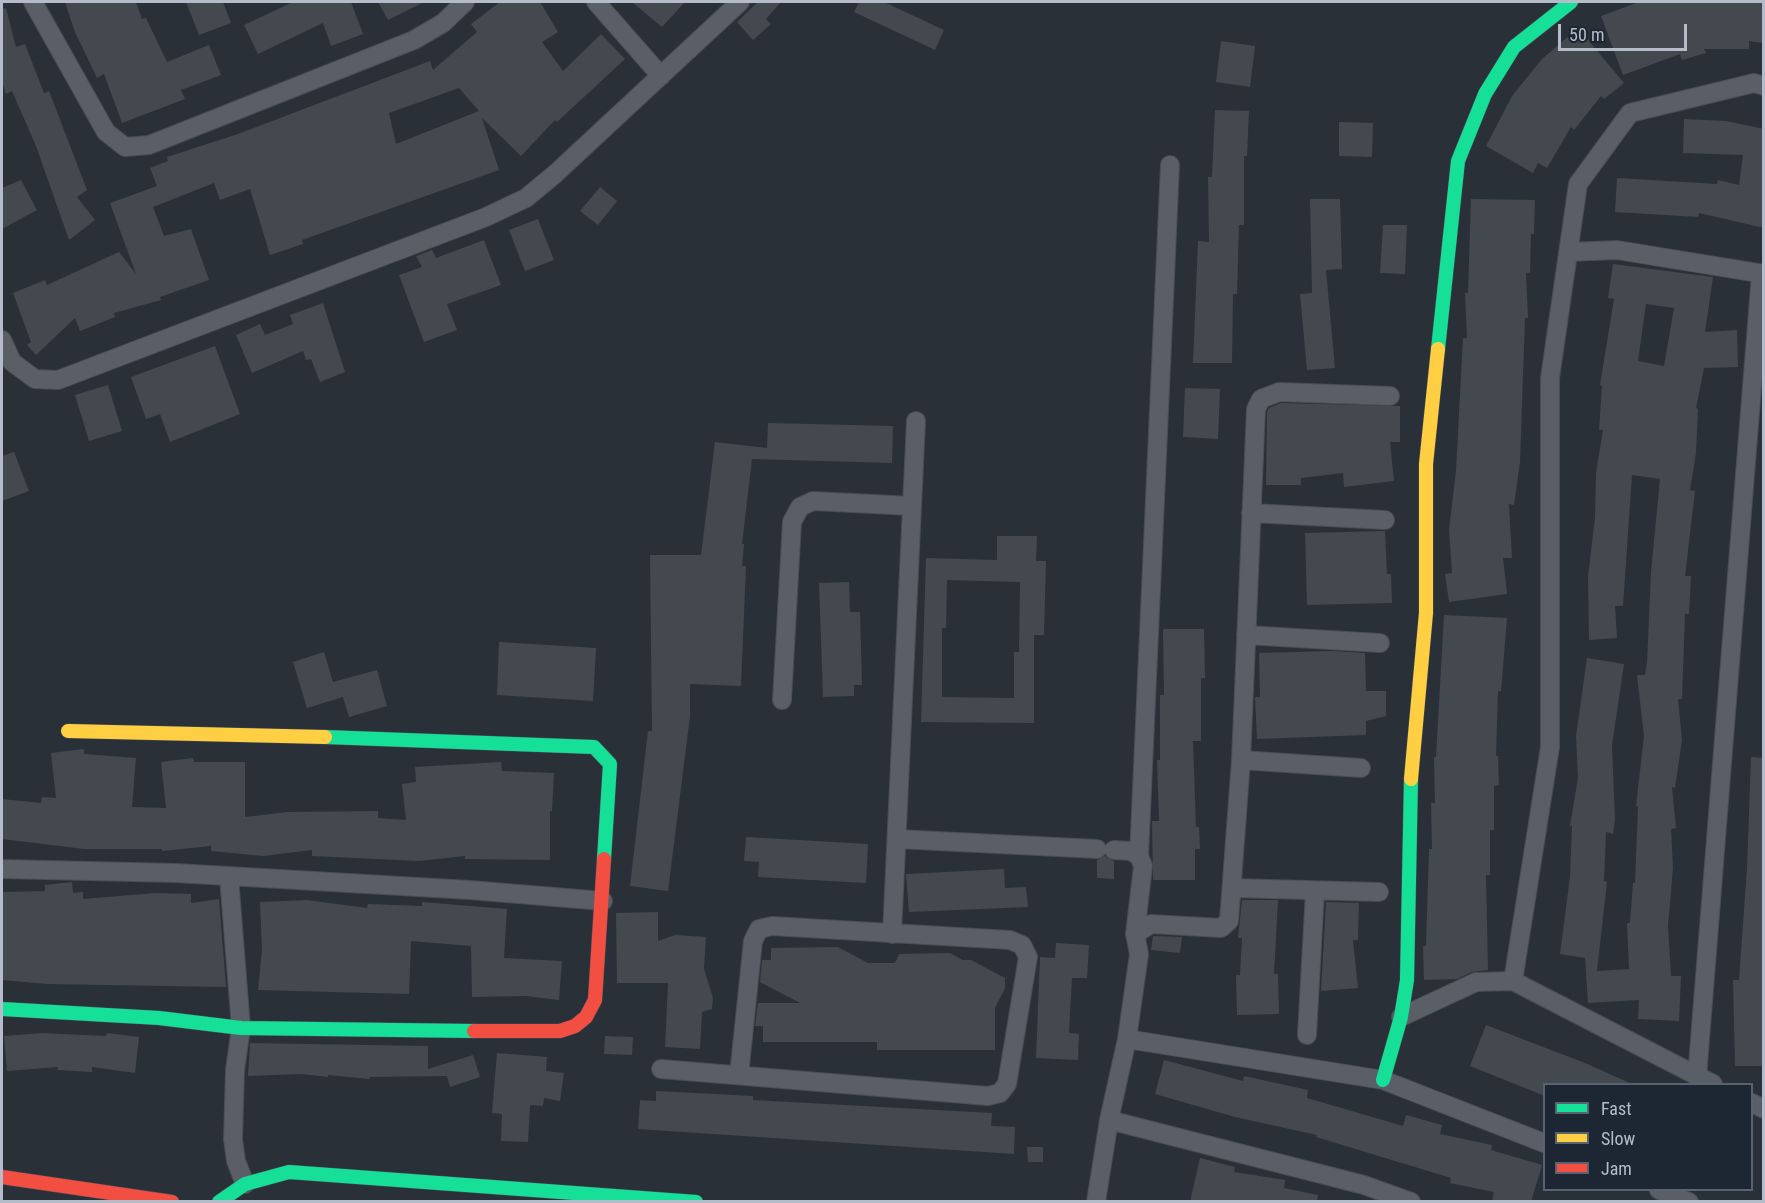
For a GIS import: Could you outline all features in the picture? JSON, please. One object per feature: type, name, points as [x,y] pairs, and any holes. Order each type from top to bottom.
[{"type":"street","points":[[33,2],[106,132],[125,147],[149,145],[414,40],[443,23],[465,2]]},
{"type":"street","points":[[596,2],[661,76]]},
{"type":"street","points":[[2,340],[12,362],[35,379],[58,380],[486,217],[533,192],[740,2]]},
{"type":"street","points":[[1383,1080],[1401,1017],[1407,980],[1411,763],[1425,613],[1426,464],[1458,161],[1485,94],[1514,47],[1570,2]]},
{"type":"street","points":[[1514,981],[1550,747],[1550,378],[1578,184],[1630,113],[1754,83],[1764,86]]},
{"type":"street","points":[[1096,1202],[1109,1120],[1127,1039],[1139,954],[1135,934],[1143,866],[1139,856],[1170,165]]},
{"type":"street","points":[[1401,1017],[1476,982],[1514,981],[1705,1081],[1756,432],[1762,274],[1617,250],[1568,252]]},
{"type":"street","points":[[1135,934],[1151,924],[1221,928],[1229,921],[1241,760],[1256,409],[1261,399],[1279,392],[1390,396]]},
{"type":"street","points":[[892,934],[916,421]]},
{"type":"street","points":[[782,700],[792,522],[800,507],[813,501],[912,506]]},
{"type":"street","points":[[1251,513],[1385,520]]},
{"type":"street","points":[[1246,634],[1380,643]]},
{"type":"street","points":[[2,1009],[159,1018],[241,1028],[560,1031],[575,1026],[586,1017],[595,1000],[610,764],[594,747],[348,737],[68,731]]},
{"type":"street","points":[[1241,760],[1361,768]]},
{"type":"street","points":[[897,839],[1131,851],[1139,856]]},
{"type":"street","points":[[2,869],[229,876],[470,890],[603,901]]},
{"type":"street","points":[[229,876],[241,1028],[235,1070],[233,1139],[236,1161],[245,1184]]},
{"type":"street","points":[[1233,888],[1379,892]]},
{"type":"street","points":[[1307,1035],[1315,891]]},
{"type":"street","points":[[661,1069],[988,1096],[1000,1093],[1007,1084],[1028,957],[1022,945],[1010,940],[772,926],[759,929],[753,941],[739,1075]]},
{"type":"street","points":[[1127,1039],[1383,1080],[1543,1142]]},
{"type":"street","points":[[1109,1120],[1364,1185],[1411,1202]]},
{"type":"street","points":[[219,1202],[245,1184],[289,1173],[696,1202]]},
{"type":"street","points":[[2,1177],[30,1183],[172,1202]]},
{"type":"street","points":[[1662,1191],[1689,1202]]},
{"type":"building","points":[[65,2],[136,2],[142,19],[146,18],[167,62],[209,45],[221,75],[181,90],[185,99],[122,123],[104,74],[97,78],[75,32]]},
{"type":"building","points":[[186,2],[223,2],[231,23],[199,35]]},
{"type":"building","points":[[293,2],[351,2],[363,34],[331,46],[323,23],[258,54],[244,25]]},
{"type":"building","points":[[378,2],[424,2],[388,20]]},
{"type":"building","points":[[500,2],[540,2],[558,32],[542,42],[563,71],[601,34],[625,59],[557,122],[555,120],[521,156],[482,118],[499,170],[302,240],[303,244],[270,255],[250,189],[220,200],[214,183],[153,207],[164,236],[191,229],[209,280],[160,297],[161,300],[114,313],[115,317],[80,331],[75,318],[36,355],[27,345],[31,342],[13,293],[45,280],[47,285],[119,252],[136,274],[110,203],[157,186],[150,168],[168,161],[167,157],[238,134],[430,61],[433,70],[477,32],[471,24]],"holes":[[[459,88],[479,111],[396,144],[389,113]]]},
{"type":"building","points":[[632,2],[685,2],[662,27]]},
{"type":"building","points":[[758,2],[781,2],[766,19],[771,24],[753,40],[737,22]]},
{"type":"building","points":[[859,2],[884,2],[944,30],[935,50],[854,12]]},
{"type":"building","points":[[1639,2],[1764,2],[1764,43],[1749,41],[1749,49],[1704,49],[1706,53],[1682,60],[1680,54],[1623,75],[1601,16]]},
{"type":"building","points":[[6,8],[16,47],[25,44],[44,93],[49,91],[87,190],[77,197],[95,220],[69,240],[36,146],[12,91],[6,94],[2,82],[2,9]]},
{"type":"building","points":[[1578,28],[1624,83],[1604,99],[1601,96],[1574,130],[1571,127],[1547,168],[1538,163],[1533,173],[1486,146],[1512,96],[1542,59]]},
{"type":"building","points":[[1221,41],[1255,46],[1250,87],[1216,82]]},
{"type":"building","points":[[1215,110],[1249,111],[1247,156],[1244,156],[1244,225],[1239,225],[1237,294],[1233,294],[1232,363],[1193,363],[1198,241],[1209,242],[1208,177],[1212,177]]},
{"type":"building","points":[[1684,119],[1726,121],[1764,129],[1764,228],[1699,213],[1698,217],[1615,212],[1617,178],[1717,184],[1718,180],[1739,185],[1743,155],[1683,153]]},
{"type":"building","points":[[1339,122],[1373,123],[1372,157],[1339,156]]},
{"type":"building","points":[[21,180],[37,210],[2,229],[2,188]]},
{"type":"building","points":[[600,187],[617,201],[598,225],[580,211]]},
{"type":"building","points":[[1310,199],[1340,199],[1342,269],[1326,270],[1335,368],[1307,370],[1300,294],[1312,293]]},
{"type":"building","points":[[1471,199],[1535,200],[1534,234],[1531,234],[1530,273],[1526,273],[1528,318],[1525,318],[1520,462],[1514,505],[1509,504],[1512,558],[1503,558],[1507,594],[1449,602],[1445,574],[1452,573],[1449,530],[1456,470],[1463,338],[1467,338],[1465,293],[1468,293]]},
{"type":"building","points":[[538,219],[554,260],[525,271],[509,230]]},
{"type":"building","points":[[1383,225],[1407,225],[1405,274],[1380,273]]},
{"type":"building","points":[[484,240],[501,285],[447,304],[457,330],[424,342],[399,275],[422,267],[416,256],[432,250],[436,258]]},
{"type":"building","points":[[1613,264],[1713,277],[1705,332],[1737,330],[1738,367],[1704,368],[1696,408],[1698,409],[1696,453],[1690,490],[1695,491],[1685,576],[1691,576],[1689,614],[1685,614],[1682,699],[1678,699],[1682,740],[1675,788],[1672,787],[1676,828],[1671,829],[1673,868],[1668,926],[1671,976],[1681,976],[1679,1021],[1638,1019],[1639,1000],[1588,1003],[1585,958],[1560,954],[1570,877],[1572,826],[1570,826],[1578,778],[1576,736],[1587,658],[1624,664],[1612,745],[1615,820],[1613,834],[1606,832],[1604,881],[1607,882],[1597,971],[1629,969],[1627,923],[1630,923],[1633,883],[1635,883],[1638,806],[1636,806],[1644,736],[1637,675],[1645,675],[1647,663],[1651,572],[1660,479],[1632,475],[1623,606],[1615,606],[1617,638],[1589,640],[1588,577],[1595,517],[1596,473],[1603,430],[1599,430],[1602,386],[1600,385],[1614,299],[1608,298]],"holes":[[[1646,304],[1674,308],[1664,366],[1638,361]]]},
{"type":"building","points":[[323,303],[345,372],[320,382],[311,359],[306,360],[303,351],[252,373],[236,335],[260,324],[265,335],[293,324],[290,315]]},
{"type":"building","points":[[215,346],[240,414],[170,442],[160,414],[146,419],[131,377]]},
{"type":"building","points":[[108,385],[122,431],[89,441],[75,395]]},
{"type":"building","points":[[1185,388],[1220,389],[1218,439],[1183,437]]},
{"type":"building","points":[[1281,403],[1400,406],[1400,442],[1390,442],[1394,481],[1344,487],[1343,473],[1301,478],[1301,485],[1266,485],[1267,412],[1269,408]]},
{"type":"building","points":[[768,423],[893,426],[892,463],[752,459],[742,544],[744,544],[742,566],[746,566],[741,686],[690,684],[690,716],[668,891],[630,886],[648,731],[652,731],[650,555],[701,555],[715,442],[767,448]]},
{"type":"building","points":[[14,452],[29,491],[2,501],[2,456]]},
{"type":"building","points":[[1385,531],[1387,574],[1391,574],[1392,603],[1307,605],[1305,533]]},
{"type":"building","points":[[997,536],[1037,536],[1036,561],[1046,561],[1044,635],[1034,635],[1034,723],[921,722],[926,558],[997,560]],"holes":[[[947,580],[1020,582],[1019,652],[1014,652],[1014,698],[942,697],[942,628],[946,628]]]},
{"type":"building","points":[[849,582],[850,612],[860,612],[862,685],[854,685],[854,696],[823,697],[819,583]]},
{"type":"building","points":[[1444,615],[1507,618],[1501,691],[1498,691],[1496,756],[1498,756],[1499,785],[1494,786],[1494,830],[1490,830],[1490,875],[1486,875],[1488,970],[1472,972],[1457,979],[1424,980],[1423,946],[1426,946],[1429,849],[1432,849],[1431,803],[1435,803],[1434,757],[1436,757]]},
{"type":"building","points":[[1163,629],[1204,629],[1205,678],[1201,678],[1201,741],[1193,741],[1196,827],[1199,827],[1200,849],[1195,849],[1195,880],[1153,880],[1152,821],[1159,821],[1157,760],[1160,760],[1160,695],[1164,695]]},
{"type":"building","points":[[499,642],[596,648],[593,701],[497,695]]},
{"type":"building","points":[[1332,651],[1365,653],[1366,691],[1386,691],[1386,716],[1366,721],[1366,735],[1257,739],[1255,697],[1260,697],[1259,653]]},
{"type":"building","points":[[324,652],[333,682],[377,670],[387,706],[349,717],[343,697],[307,708],[293,662]]},
{"type":"building","points":[[84,749],[84,754],[136,758],[132,807],[166,808],[161,762],[193,758],[194,762],[245,762],[245,817],[288,812],[378,811],[378,818],[406,820],[402,784],[416,782],[415,767],[501,762],[502,771],[554,773],[552,811],[550,811],[550,860],[465,859],[465,856],[419,861],[312,856],[312,850],[263,856],[211,851],[211,846],[162,851],[162,849],[84,849],[2,839],[2,799],[41,803],[42,797],[56,798],[51,753]]},
{"type":"building","points":[[1751,757],[1764,758],[1764,1066],[1735,1066],[1733,980],[1739,980],[1747,868]]},
{"type":"building","points":[[746,837],[868,844],[866,883],[758,877],[759,862],[744,861]]},
{"type":"building","points":[[1105,856],[1114,861],[1114,879],[1097,878],[1097,860]]},
{"type":"building","points":[[1004,869],[1005,888],[1026,887],[1028,907],[909,912],[906,874]]},
{"type":"building","points":[[72,882],[73,893],[83,892],[83,899],[156,893],[191,894],[191,903],[219,899],[226,987],[47,984],[2,980],[2,892],[45,891],[45,885]]},
{"type":"building","points":[[307,900],[367,908],[368,904],[422,906],[422,902],[507,909],[504,958],[562,961],[559,1000],[526,996],[472,997],[471,946],[411,941],[409,994],[258,990],[262,950],[260,902]]},
{"type":"building","points":[[1242,900],[1278,900],[1274,974],[1278,974],[1279,1014],[1237,1015],[1236,975],[1240,975],[1242,938],[1238,938]]},
{"type":"building","points":[[1326,902],[1359,903],[1358,940],[1353,940],[1358,988],[1321,991]]},
{"type":"building","points":[[658,912],[658,941],[675,935],[706,937],[704,969],[713,998],[712,1009],[702,1012],[700,1049],[665,1047],[668,983],[617,983],[616,913]]},
{"type":"building","points":[[1153,936],[1182,937],[1180,953],[1151,950]]},
{"type":"building","points":[[1056,943],[1089,945],[1087,978],[1072,978],[1069,1033],[1079,1034],[1078,1060],[1036,1058],[1040,957],[1055,958]]},
{"type":"building","points":[[838,947],[868,963],[895,963],[899,954],[950,953],[963,960],[971,960],[1005,978],[1005,988],[995,1008],[995,1050],[877,1050],[877,1042],[763,1042],[763,1026],[755,1026],[758,1003],[800,1003],[760,982],[762,960],[771,960],[771,948]]},
{"type":"building","points":[[1486,1025],[1585,1063],[1630,1083],[1543,1083],[1543,1095],[1470,1066]]},
{"type":"building","points":[[42,1033],[106,1036],[107,1033],[139,1037],[135,1073],[92,1067],[92,1072],[57,1070],[58,1067],[7,1071],[4,1036]]},
{"type":"building","points":[[605,1036],[633,1037],[632,1055],[604,1054]]},
{"type":"building","points":[[250,1043],[428,1046],[428,1069],[473,1055],[480,1077],[450,1087],[447,1076],[370,1077],[370,1079],[301,1074],[248,1076]]},
{"type":"building","points":[[497,1053],[547,1057],[546,1071],[564,1073],[560,1101],[544,1098],[543,1106],[530,1105],[528,1142],[501,1141],[502,1114],[492,1113]]},
{"type":"building","points":[[1164,1060],[1243,1081],[1244,1076],[1308,1090],[1307,1098],[1403,1126],[1406,1115],[1442,1125],[1440,1134],[1492,1145],[1491,1150],[1542,1165],[1531,1202],[1492,1202],[1494,1192],[1450,1183],[1451,1178],[1316,1137],[1317,1135],[1235,1117],[1155,1094]]},
{"type":"building","points":[[656,1091],[753,1096],[753,1100],[992,1113],[991,1126],[1015,1127],[1014,1154],[638,1129],[640,1100],[656,1101]]},
{"type":"building","points":[[1027,1147],[1043,1147],[1043,1162],[1028,1162]]},
{"type":"building","points":[[1200,1158],[1235,1167],[1234,1172],[1285,1180],[1284,1188],[1318,1195],[1317,1202],[1190,1202]]},
{"type":"traffic: fast","points":[[1438,349],[1458,161],[1485,94],[1514,47],[1571,2]]},
{"type":"traffic: fast","points":[[325,737],[594,747],[610,764],[604,859]]},
{"type":"traffic: fast","points":[[1383,1080],[1401,1017],[1407,980],[1411,779]]},
{"type":"traffic: fast","points":[[2,1009],[159,1018],[241,1028],[474,1031]]},
{"type":"traffic: fast","points":[[219,1202],[245,1184],[289,1172],[696,1202]]},
{"type":"traffic: slow","points":[[1411,779],[1426,613],[1426,464],[1438,349]]},
{"type":"traffic: slow","points":[[68,731],[325,737]]},
{"type":"traffic: jam","points":[[474,1031],[560,1031],[575,1026],[586,1017],[595,1000],[604,859]]},
{"type":"traffic: jam","points":[[2,1177],[172,1202]]}]
